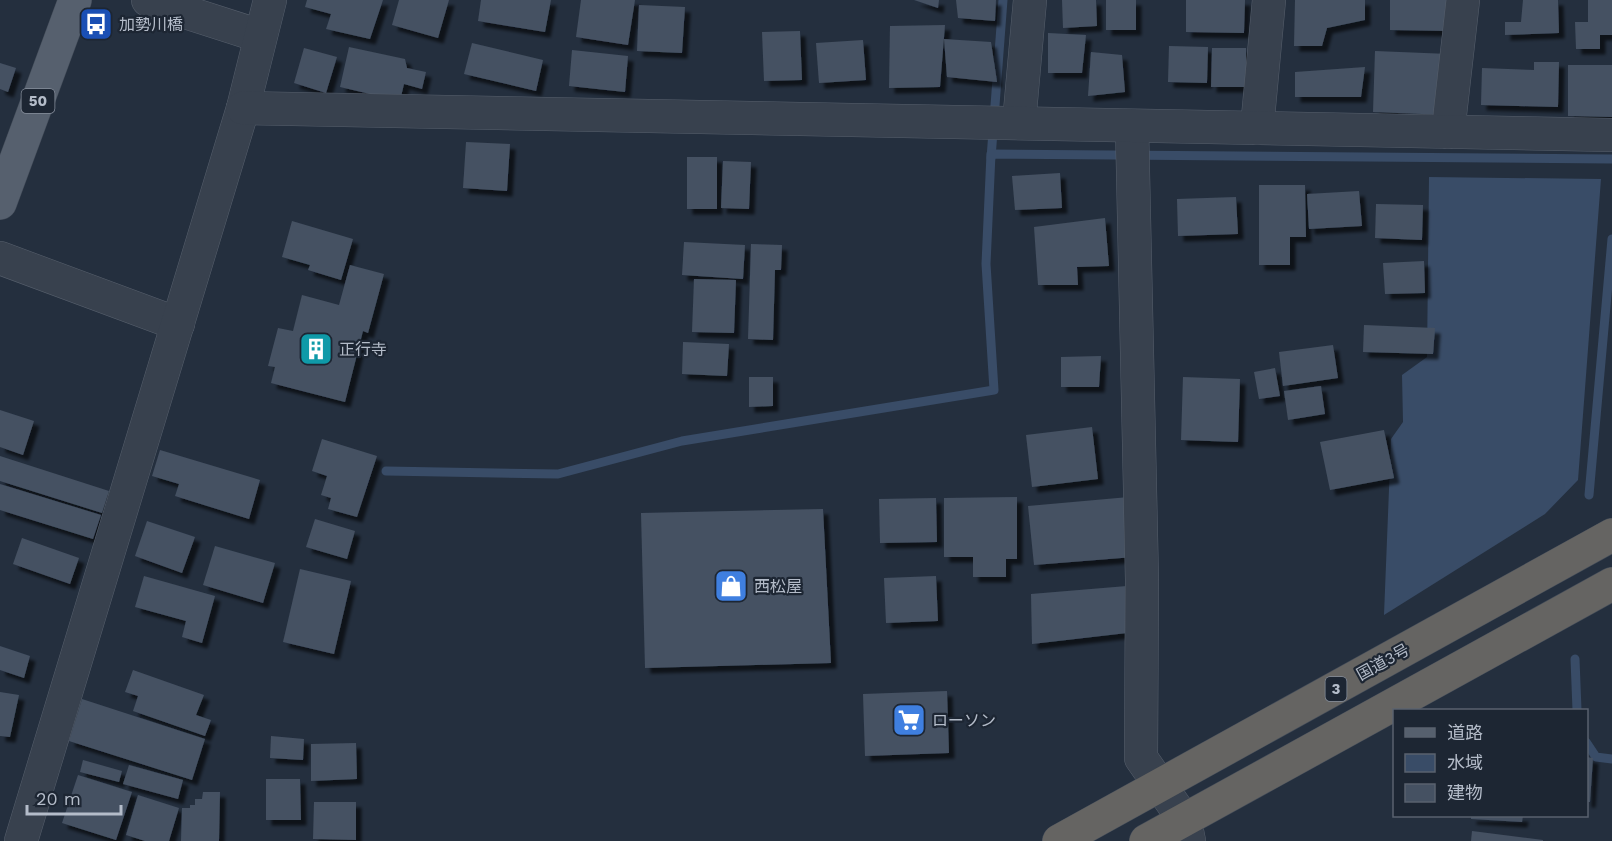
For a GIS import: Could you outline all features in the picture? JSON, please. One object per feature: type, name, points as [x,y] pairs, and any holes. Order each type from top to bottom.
[{"type":"highway","name":"国道3号","points":[[1059,841],[1612,535]]},
{"type":"highway","points":[[1397,709],[1612,584]]},
{"type":"highway","points":[[1146,841],[1187,831],[1393,711]]},
{"type":"main road","name":"50","points":[[0,202],[75,0]]},
{"type":"street","points":[[148,0],[260,36]]},
{"type":"street","points":[[21,841],[243,108],[270,0]]},
{"type":"street","points":[[1019,123],[1030,0]]},
{"type":"street","points":[[1257,128],[1269,0]]},
{"type":"street","points":[[1448,132],[1463,0]]},
{"type":"street","points":[[243,108],[1612,135]]},
{"type":"street","points":[[1132,126],[1141,568],[1141,758],[1161,786],[1187,831]]},
{"type":"street","points":[[0,258],[178,324]]},
{"type":"water","points":[[1429,177],[1601,179],[1578,480],[1545,514],[1384,615],[1391,439],[1403,422],[1402,375],[1427,357]]},
{"type":"building","points":[[307,0],[383,0],[370,39],[326,29],[331,14],[305,7]]},
{"type":"building","points":[[399,0],[449,0],[438,38],[392,25]]},
{"type":"building","points":[[481,0],[551,0],[545,32],[478,21]]},
{"type":"building","points":[[581,0],[635,0],[628,45],[576,37]]},
{"type":"building","points":[[914,0],[939,0],[938,8]]},
{"type":"building","points":[[956,0],[996,0],[995,21],[958,18]]},
{"type":"building","points":[[1062,0],[1096,0],[1097,26],[1063,28]]},
{"type":"building","points":[[1106,0],[1136,0],[1136,30],[1106,30]]},
{"type":"building","points":[[1186,0],[1245,0],[1244,33],[1186,32]]},
{"type":"building","points":[[1295,0],[1365,0],[1365,20],[1327,28],[1322,46],[1294,46]]},
{"type":"building","points":[[1390,0],[1450,0],[1449,31],[1390,30]]},
{"type":"building","points":[[1523,0],[1558,0],[1559,33],[1505,35],[1505,22],[1521,22]]},
{"type":"building","points":[[1588,0],[1612,0],[1612,35],[1600,35],[1600,49],[1576,49],[1575,22],[1588,22]]},
{"type":"building","points":[[639,5],[685,7],[682,53],[637,51]]},
{"type":"building","points":[[945,25],[940,87],[889,88],[890,26]]},
{"type":"building","points":[[800,31],[802,80],[764,81],[762,32]]},
{"type":"building","points":[[1048,33],[1086,35],[1082,73],[1048,73]]},
{"type":"building","points":[[944,39],[991,42],[997,82],[947,77]]},
{"type":"building","points":[[863,40],[866,80],[819,83],[816,43]]},
{"type":"building","points":[[472,43],[543,60],[536,91],[464,74]]},
{"type":"building","points":[[1169,46],[1208,47],[1207,83],[1168,82]]},
{"type":"building","points":[[349,47],[405,59],[407,68],[426,72],[422,89],[404,84],[400,101],[340,87]]},
{"type":"building","points":[[304,48],[337,57],[326,93],[294,83]]},
{"type":"building","points":[[1212,48],[1246,48],[1246,87],[1211,87]]},
{"type":"building","points":[[572,50],[628,56],[625,92],[569,86]]},
{"type":"building","points":[[1375,51],[1449,54],[1446,115],[1373,112]]},
{"type":"building","points":[[1091,52],[1122,55],[1125,92],[1088,96]]},
{"type":"building","points":[[1534,62],[1559,62],[1558,107],[1481,105],[1482,68],[1534,70]]},
{"type":"building","points":[[0,63],[16,68],[8,92],[0,89]]},
{"type":"building","points":[[1568,65],[1612,65],[1612,117],[1568,116]]},
{"type":"building","points":[[1365,67],[1361,97],[1295,97],[1295,72]]},
{"type":"building","points":[[466,142],[510,144],[507,191],[463,188]]},
{"type":"building","points":[[687,157],[717,157],[717,209],[687,209]]},
{"type":"building","points":[[723,161],[751,162],[749,209],[721,208]]},
{"type":"building","points":[[1060,173],[1062,208],[1015,210],[1012,176]]},
{"type":"building","points":[[1259,185],[1305,185],[1306,237],[1290,237],[1290,265],[1259,265]]},
{"type":"building","points":[[1359,191],[1362,226],[1309,229],[1307,194]]},
{"type":"building","points":[[1236,197],[1238,234],[1178,236],[1177,199]]},
{"type":"building","points":[[1376,204],[1423,205],[1422,240],[1375,238]]},
{"type":"building","points":[[1105,218],[1109,266],[1077,267],[1078,285],[1038,285],[1034,227]]},
{"type":"building","points":[[292,221],[353,239],[341,280],[308,270],[310,265],[282,257]]},
{"type":"building","points":[[684,242],[745,245],[743,279],[682,275]]},
{"type":"building","points":[[751,244],[782,245],[781,270],[775,270],[773,340],[748,339]]},
{"type":"building","points":[[1424,261],[1425,293],[1385,294],[1383,263]]},
{"type":"building","name":"正行寺","points":[[350,265],[384,274],[368,333],[363,331],[345,402],[271,383],[275,367],[268,366],[278,328],[293,331],[302,295],[339,305]]},
{"type":"building","points":[[694,279],[736,280],[734,333],[692,332]]},
{"type":"building","points":[[1364,325],[1435,328],[1433,354],[1363,352]]},
{"type":"building","points":[[683,342],[729,344],[727,376],[682,374]]},
{"type":"building","points":[[1333,345],[1338,378],[1283,386],[1279,352]]},
{"type":"building","points":[[1101,356],[1099,387],[1061,387],[1061,357]]},
{"type":"building","points":[[1275,368],[1280,396],[1259,399],[1254,372]]},
{"type":"building","points":[[749,377],[773,377],[773,406],[749,407]]},
{"type":"building","points":[[1183,377],[1240,379],[1238,442],[1181,440]]},
{"type":"building","points":[[1321,386],[1325,414],[1288,420],[1284,391]]},
{"type":"building","points":[[0,410],[34,421],[23,455],[0,447]]},
{"type":"building","points":[[1092,427],[1098,479],[1032,487],[1026,435]]},
{"type":"building","points":[[1384,430],[1394,478],[1330,490],[1320,442]]},
{"type":"building","points":[[322,439],[377,456],[357,517],[328,509],[331,498],[321,495],[327,476],[312,471]]},
{"type":"building","points":[[160,450],[260,480],[249,519],[175,496],[179,484],[152,476]]},
{"type":"building","points":[[0,456],[109,491],[102,513],[0,481]]},
{"type":"building","points":[[0,484],[101,515],[93,539],[0,510]]},
{"type":"building","points":[[1017,497],[1017,559],[1006,559],[1006,577],[973,577],[973,557],[944,557],[944,498]]},
{"type":"building","points":[[1129,497],[1134,557],[1034,565],[1028,506]]},
{"type":"building","points":[[936,498],[937,542],[880,543],[879,499]]},
{"type":"building","points":[[823,509],[831,663],[645,668],[641,513]]},
{"type":"building","points":[[315,519],[355,531],[347,559],[306,547]]},
{"type":"building","points":[[147,521],[195,537],[182,573],[135,556]]},
{"type":"building","points":[[22,538],[79,558],[70,584],[13,564]]},
{"type":"building","points":[[215,546],[275,563],[263,603],[203,585]]},
{"type":"building","points":[[300,569],[351,581],[334,654],[283,642]]},
{"type":"building","points":[[144,576],[215,596],[202,643],[182,637],[186,621],[135,607]]},
{"type":"building","points":[[936,576],[938,621],[886,623],[884,578]]},
{"type":"building","points":[[1127,586],[1127,633],[1032,644],[1031,594]]},
{"type":"building","points":[[0,646],[30,656],[24,678],[0,670]]},
{"type":"building","points":[[133,670],[204,695],[196,715],[211,720],[205,736],[133,711],[138,696],[125,692]]},
{"type":"building","points":[[947,691],[949,753],[865,756],[863,694]]},
{"type":"building","points":[[0,692],[19,695],[10,737],[0,736]]},
{"type":"building","points":[[82,699],[205,739],[192,780],[69,741]]},
{"type":"building","points":[[271,736],[304,739],[303,760],[270,758]]},
{"type":"building","points":[[356,743],[357,779],[311,781],[311,744]]},
{"type":"building","points":[[1588,757],[1593,758],[1590,802],[1588,802]]},
{"type":"building","points":[[83,760],[122,771],[119,782],[80,772]]},
{"type":"building","points":[[129,765],[183,780],[178,799],[123,784]]},
{"type":"building","points":[[78,775],[132,792],[116,840],[62,823]]},
{"type":"building","points":[[266,779],[300,779],[301,820],[266,820]]},
{"type":"building","points":[[203,792],[220,792],[219,841],[181,841],[182,808],[195,805],[195,799],[202,799]]},
{"type":"building","points":[[138,795],[179,808],[169,841],[145,841],[126,835]]},
{"type":"building","points":[[314,802],[356,802],[356,840],[313,839]]},
{"type":"building","points":[[1471,817],[1523,817],[1522,822],[1471,819]]},
{"type":"building","points":[[1472,831],[1543,840],[1543,841],[1471,841]]},
{"type":"waterway","points":[[991,158],[1003,0]]},
{"type":"waterway","points":[[386,471],[558,474],[682,441],[994,390],[986,264],[991,154],[1612,159]]},
{"type":"waterway","points":[[1589,495],[1612,239]]},
{"type":"waterway","points":[[1575,659],[1577,709]]},
{"type":"waterway","points":[[1588,745],[1596,757],[1612,759]]},
{"type":"place","name":"加勢川橋","points":[[96,24]]},
{"type":"place","name":"正行寺","points":[[316,349]]},
{"type":"place","name":"西松屋","points":[[731,586]]},
{"type":"place","name":"ローソン","points":[[909,720]]}]
